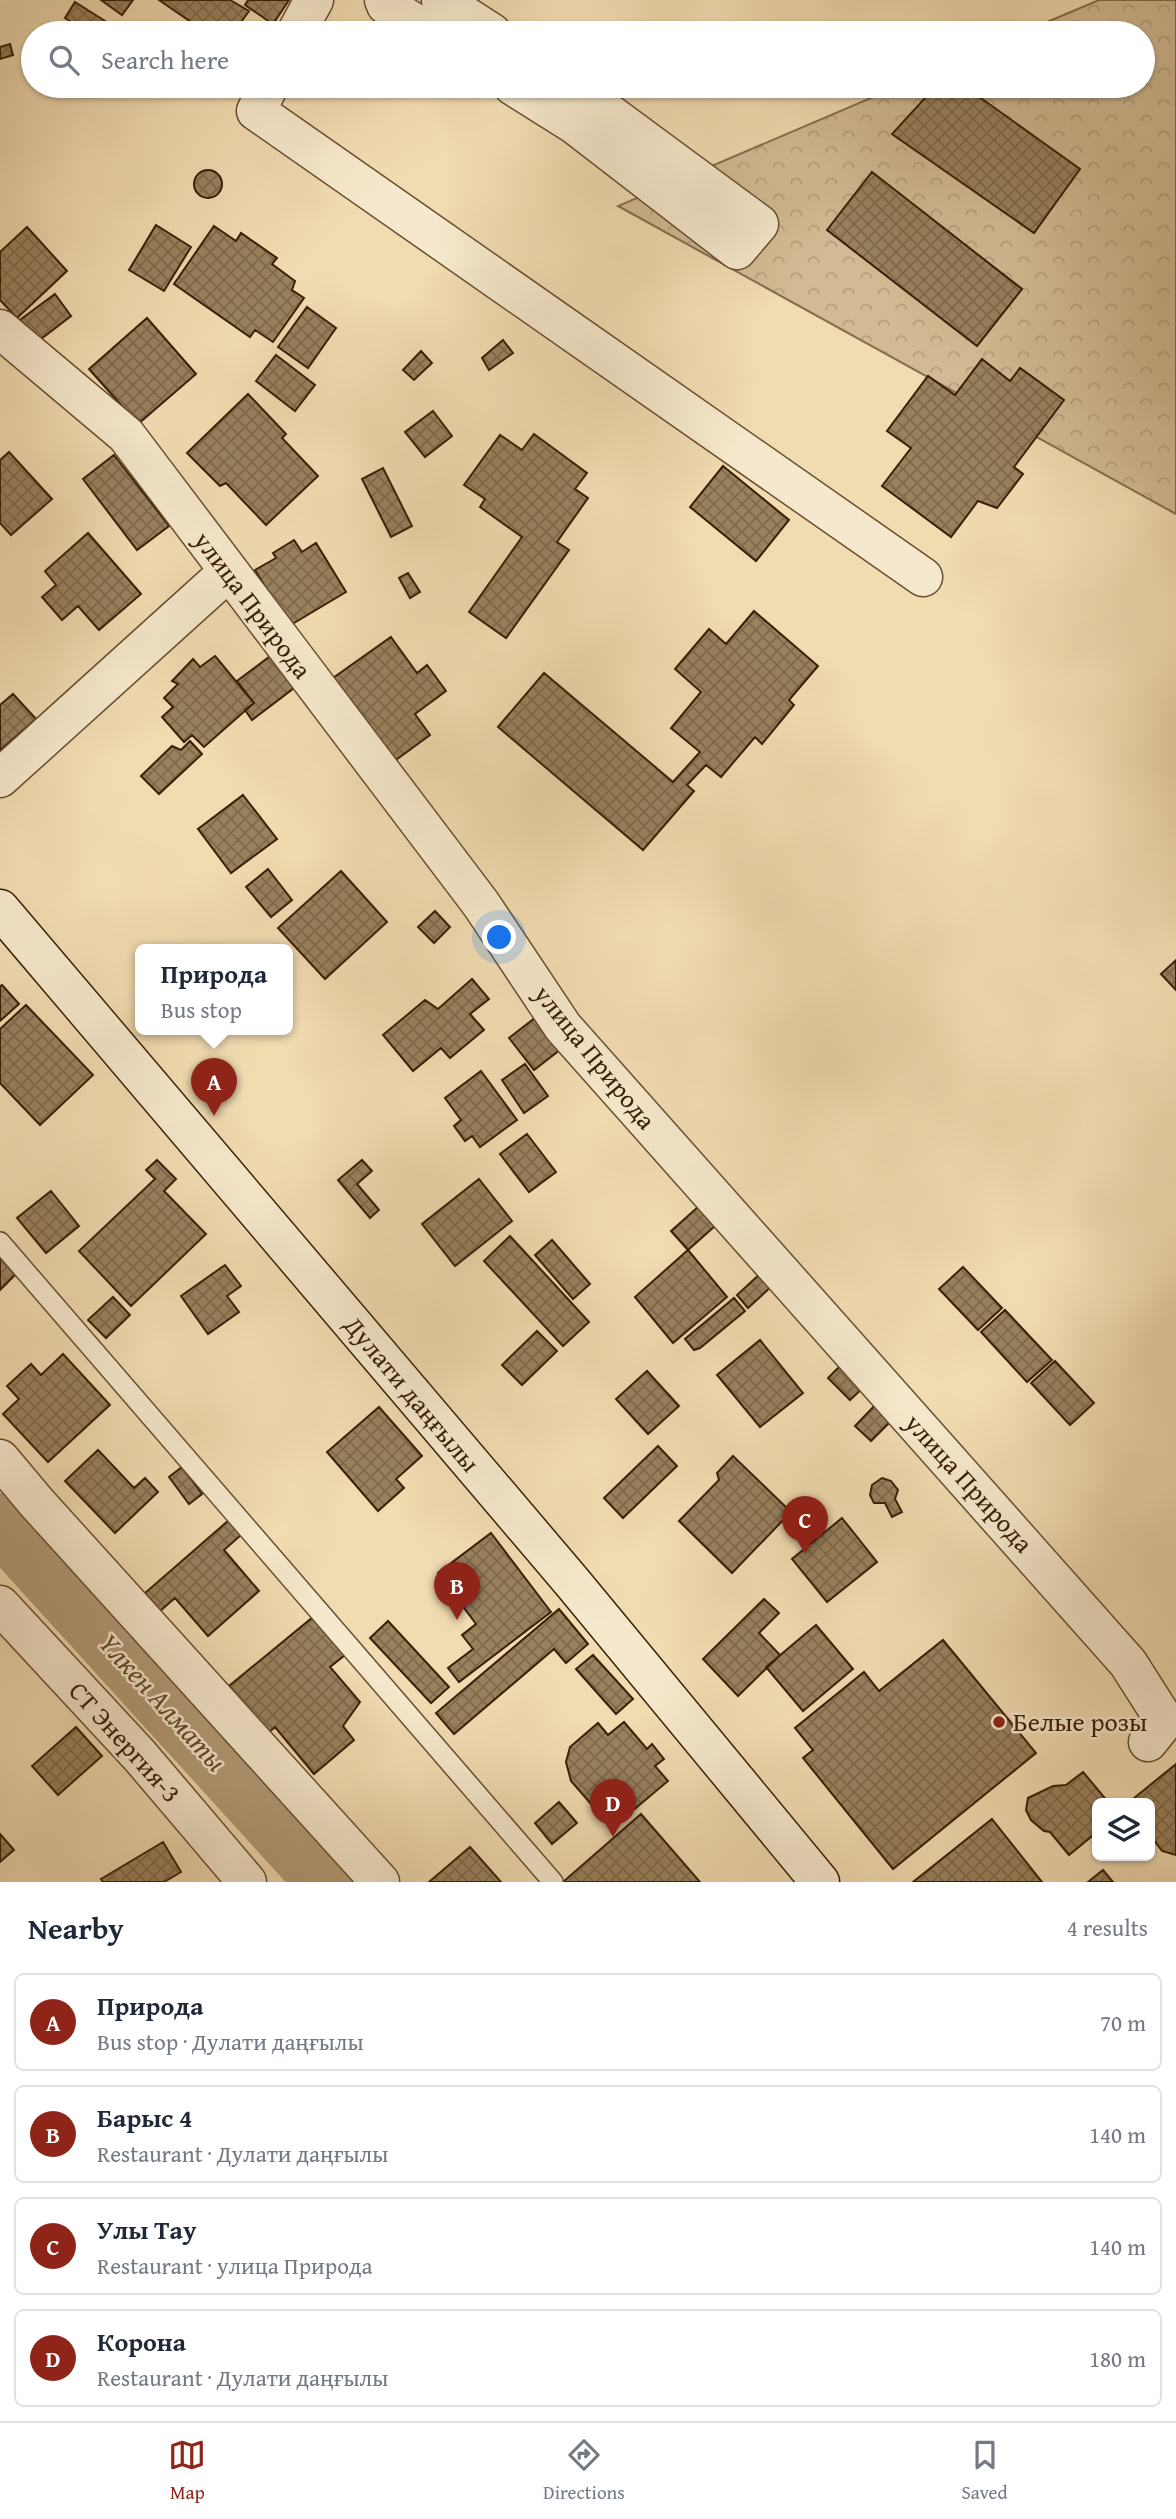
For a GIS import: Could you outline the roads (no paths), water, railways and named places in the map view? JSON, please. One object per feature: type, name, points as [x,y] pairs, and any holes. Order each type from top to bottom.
[{"type":"street","points":[[303,21],[314,0]]},
{"type":"street","points":[[384,0],[386,5],[412,21]]},
{"type":"street","points":[[441,0],[473,21]]},
{"type":"street","points":[[263,98],[256,111],[923,577]]},
{"type":"street","points":[[532,98],[575,125],[737,250],[759,223],[588,98]]},
{"type":"street","name":"улица Природа","points":[[0,329],[126,435],[481,904],[563,1027],[1128,1663],[1165,1721],[1148,1742]]},
{"type":"street","points":[[0,778],[228,572]]},
{"type":"street","name":"Дулати даңғылы","points":[[0,909],[572,1582],[820,1882]]},
{"type":"street","points":[[0,1459],[380,1882]]},
{"type":"street","name":"СТ Энергия-3","points":[[0,1605],[140,1756],[247,1882]]},
{"type":"lane","points":[[0,1242],[553,1882]]},
{"type":"waterway","name":"Үлкен Алматы","points":[[0,1523],[326,1882]]},
{"type":"place","name":"Природа","points":[[214,1116]]},
{"type":"place","name":"Улы Тау","points":[[805,1554]]},
{"type":"place","name":"Барыс 4","points":[[457,1620]]},
{"type":"place","name":"Белые розы","points":[[999,1722]]},
{"type":"place","name":"Корона","points":[[613,1837]]}]
